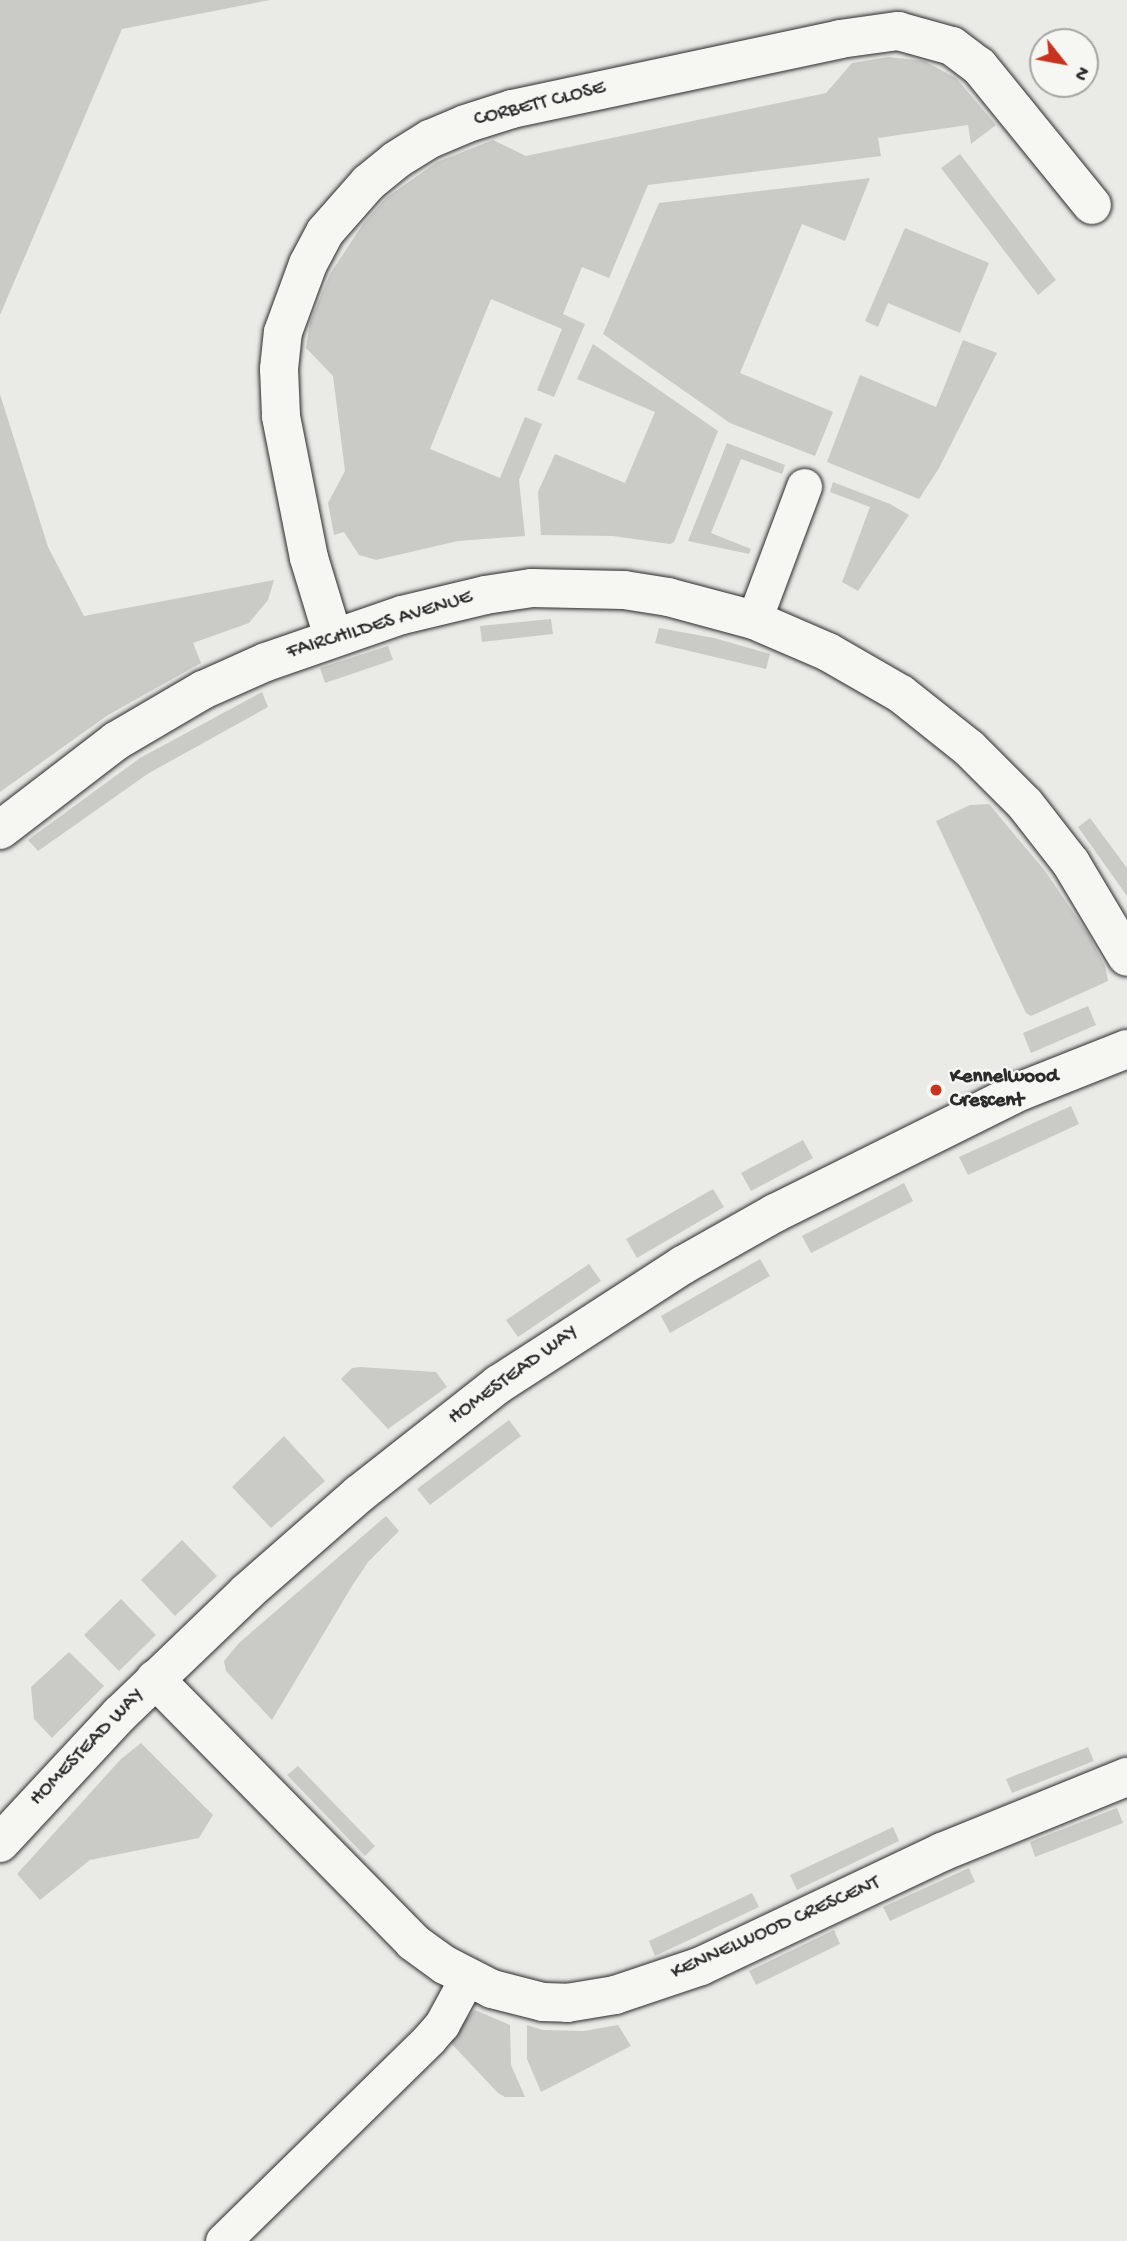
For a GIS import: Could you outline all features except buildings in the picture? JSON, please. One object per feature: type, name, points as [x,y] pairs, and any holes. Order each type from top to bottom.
[{"type":"street","name":"CORBETT CLOSE","points":[[333,637],[309,558],[281,416],[279,369],[283,332],[304,274],[325,232],[368,183],[396,160],[430,139],[465,124],[513,109],[840,39],[898,31],[951,46],[979,66],[1092,205]]},
{"type":"street","name":"FAIRCHILDES AVENUE","points":[[0,830],[116,741],[162,713],[266,662],[333,637],[440,604],[532,588],[597,587],[643,592],[754,620],[858,667],[901,694],[969,748],[1026,804],[1099,905],[1127,957]]},
{"type":"street","name":"HOMESTEAD WAY","points":[[0,1843],[71,1764],[247,1592],[359,1494],[499,1384],[587,1324],[683,1265],[847,1175],[1021,1091],[1127,1049]]},
{"type":"street","name":"KENNELWOOD CRESCENT","points":[[155,1679],[413,1942],[467,1978],[518,1996],[567,2003],[615,1995],[701,1966],[970,1840],[1127,1777]]},
{"type":"lane","points":[[754,620],[804,486]]},
{"type":"lane","points":[[223,2241],[429,2039],[442,2024],[467,1978]]},
{"type":"shaded area","points":[[0,0],[270,0],[122,29],[0,315]]},
{"type":"shaded area","points":[[888,57],[924,61],[956,78],[996,125],[971,144],[968,125],[878,138],[881,156],[648,185],[609,278],[582,267],[563,314],[585,324],[554,397],[537,390],[562,329],[491,299],[430,449],[500,478],[525,417],[542,424],[519,480],[525,536],[458,541],[376,560],[359,555],[344,532],[334,535],[328,503],[345,471],[333,376],[306,348],[310,322],[330,274],[363,224],[386,198],[437,162],[493,140],[526,156],[826,93],[852,63]]},
{"type":"shaded area","points":[[960,154],[1056,280],[1038,295],[941,168]]},
{"type":"shaded area","points":[[870,178],[845,241],[802,224],[740,373],[833,412],[815,456],[730,423],[603,334],[659,203]]},
{"type":"shaded area","points":[[905,228],[989,263],[960,333],[888,303],[878,327],[865,321]]},
{"type":"shaded area","points":[[963,340],[997,353],[939,468],[919,499],[827,462],[860,375],[936,407]]},
{"type":"shaded area","points":[[593,344],[718,431],[674,542],[670,544],[613,536],[541,535],[538,492],[555,454],[625,483],[655,412],[577,379]]},
{"type":"shaded area","points":[[0,394],[48,547],[84,616],[274,580],[268,600],[249,623],[193,643],[201,663],[108,715],[0,792]]},
{"type":"shaded area","points":[[727,443],[785,465],[782,474],[741,459],[711,533],[751,549],[749,554],[688,541]]},
{"type":"shaded area","points":[[833,482],[890,504],[909,515],[858,591],[842,582],[870,507],[830,492]]},
{"type":"shaded area","points":[[551,619],[553,634],[482,642],[480,626]]},
{"type":"shaded area","points":[[659,628],[714,638],[770,654],[766,669],[655,643]]},
{"type":"shaded area","points":[[388,646],[393,660],[325,683],[320,668]]},
{"type":"shaded area","points":[[262,692],[268,707],[149,773],[38,851],[28,840],[140,758]]},
{"type":"shaded area","points":[[989,804],[1045,871],[1088,934],[1105,966],[1108,981],[1031,1016],[1026,1013],[936,821],[970,805]]},
{"type":"shaded area","points":[[1090,818],[1127,868],[1127,896],[1078,827]]},
{"type":"shaded area","points":[[1088,1006],[1096,1025],[1031,1053],[1023,1033]]},
{"type":"shaded area","points":[[1071,1106],[1079,1124],[968,1175],[959,1157]]},
{"type":"shaded area","points":[[803,1140],[813,1158],[751,1191],[741,1173]]},
{"type":"shaded area","points":[[904,1183],[913,1201],[811,1253],[802,1236]]},
{"type":"shaded area","points":[[713,1189],[724,1207],[637,1258],[626,1239]]},
{"type":"shaded area","points":[[760,1259],[770,1276],[670,1333],[661,1316]]},
{"type":"shaded area","points":[[589,1264],[601,1281],[518,1337],[506,1320]]},
{"type":"shaded area","points":[[352,1368],[436,1372],[447,1387],[388,1429],[341,1379]]},
{"type":"shaded area","points":[[509,1420],[521,1436],[430,1505],[417,1489]]},
{"type":"shaded area","points":[[284,1436],[325,1481],[271,1528],[232,1487]]},
{"type":"shaded area","points":[[386,1516],[399,1531],[368,1562],[272,1720],[226,1671],[224,1661],[239,1643]]},
{"type":"shaded area","points":[[182,1540],[217,1576],[175,1616],[141,1580]]},
{"type":"shaded area","points":[[121,1599],[156,1635],[119,1671],[84,1635]]},
{"type":"shaded area","points":[[69,1652],[104,1686],[52,1738],[34,1719],[31,1687]]},
{"type":"shaded area","points":[[141,1743],[213,1815],[199,1838],[90,1860],[40,1900],[17,1874],[121,1759]]},
{"type":"shaded area","points":[[1088,1747],[1094,1761],[1012,1793],[1006,1779]]},
{"type":"shaded area","points":[[298,1766],[375,1846],[365,1856],[287,1775]]},
{"type":"shaded area","points":[[1117,1808],[1123,1823],[1035,1857],[1030,1842]]},
{"type":"shaded area","points":[[893,1827],[899,1841],[797,1890],[790,1875]]},
{"type":"shaded area","points":[[969,1868],[975,1882],[890,1921],[883,1907]]},
{"type":"shaded area","points":[[752,1893],[759,1907],[655,1956],[649,1941]]},
{"type":"shaded area","points":[[834,1930],[840,1944],[756,1985],[749,1971]]},
{"type":"shaded area","points":[[475,2010],[510,2025],[511,2065],[525,2097],[505,2097],[498,2093],[447,2039]]},
{"type":"shaded area","points":[[527,2025],[543,2030],[584,2031],[618,2025],[631,2046],[541,2092],[527,2059]]},
{"type":"place","name":"Kennelwood Crescent","points":[[936,1090]]}]
